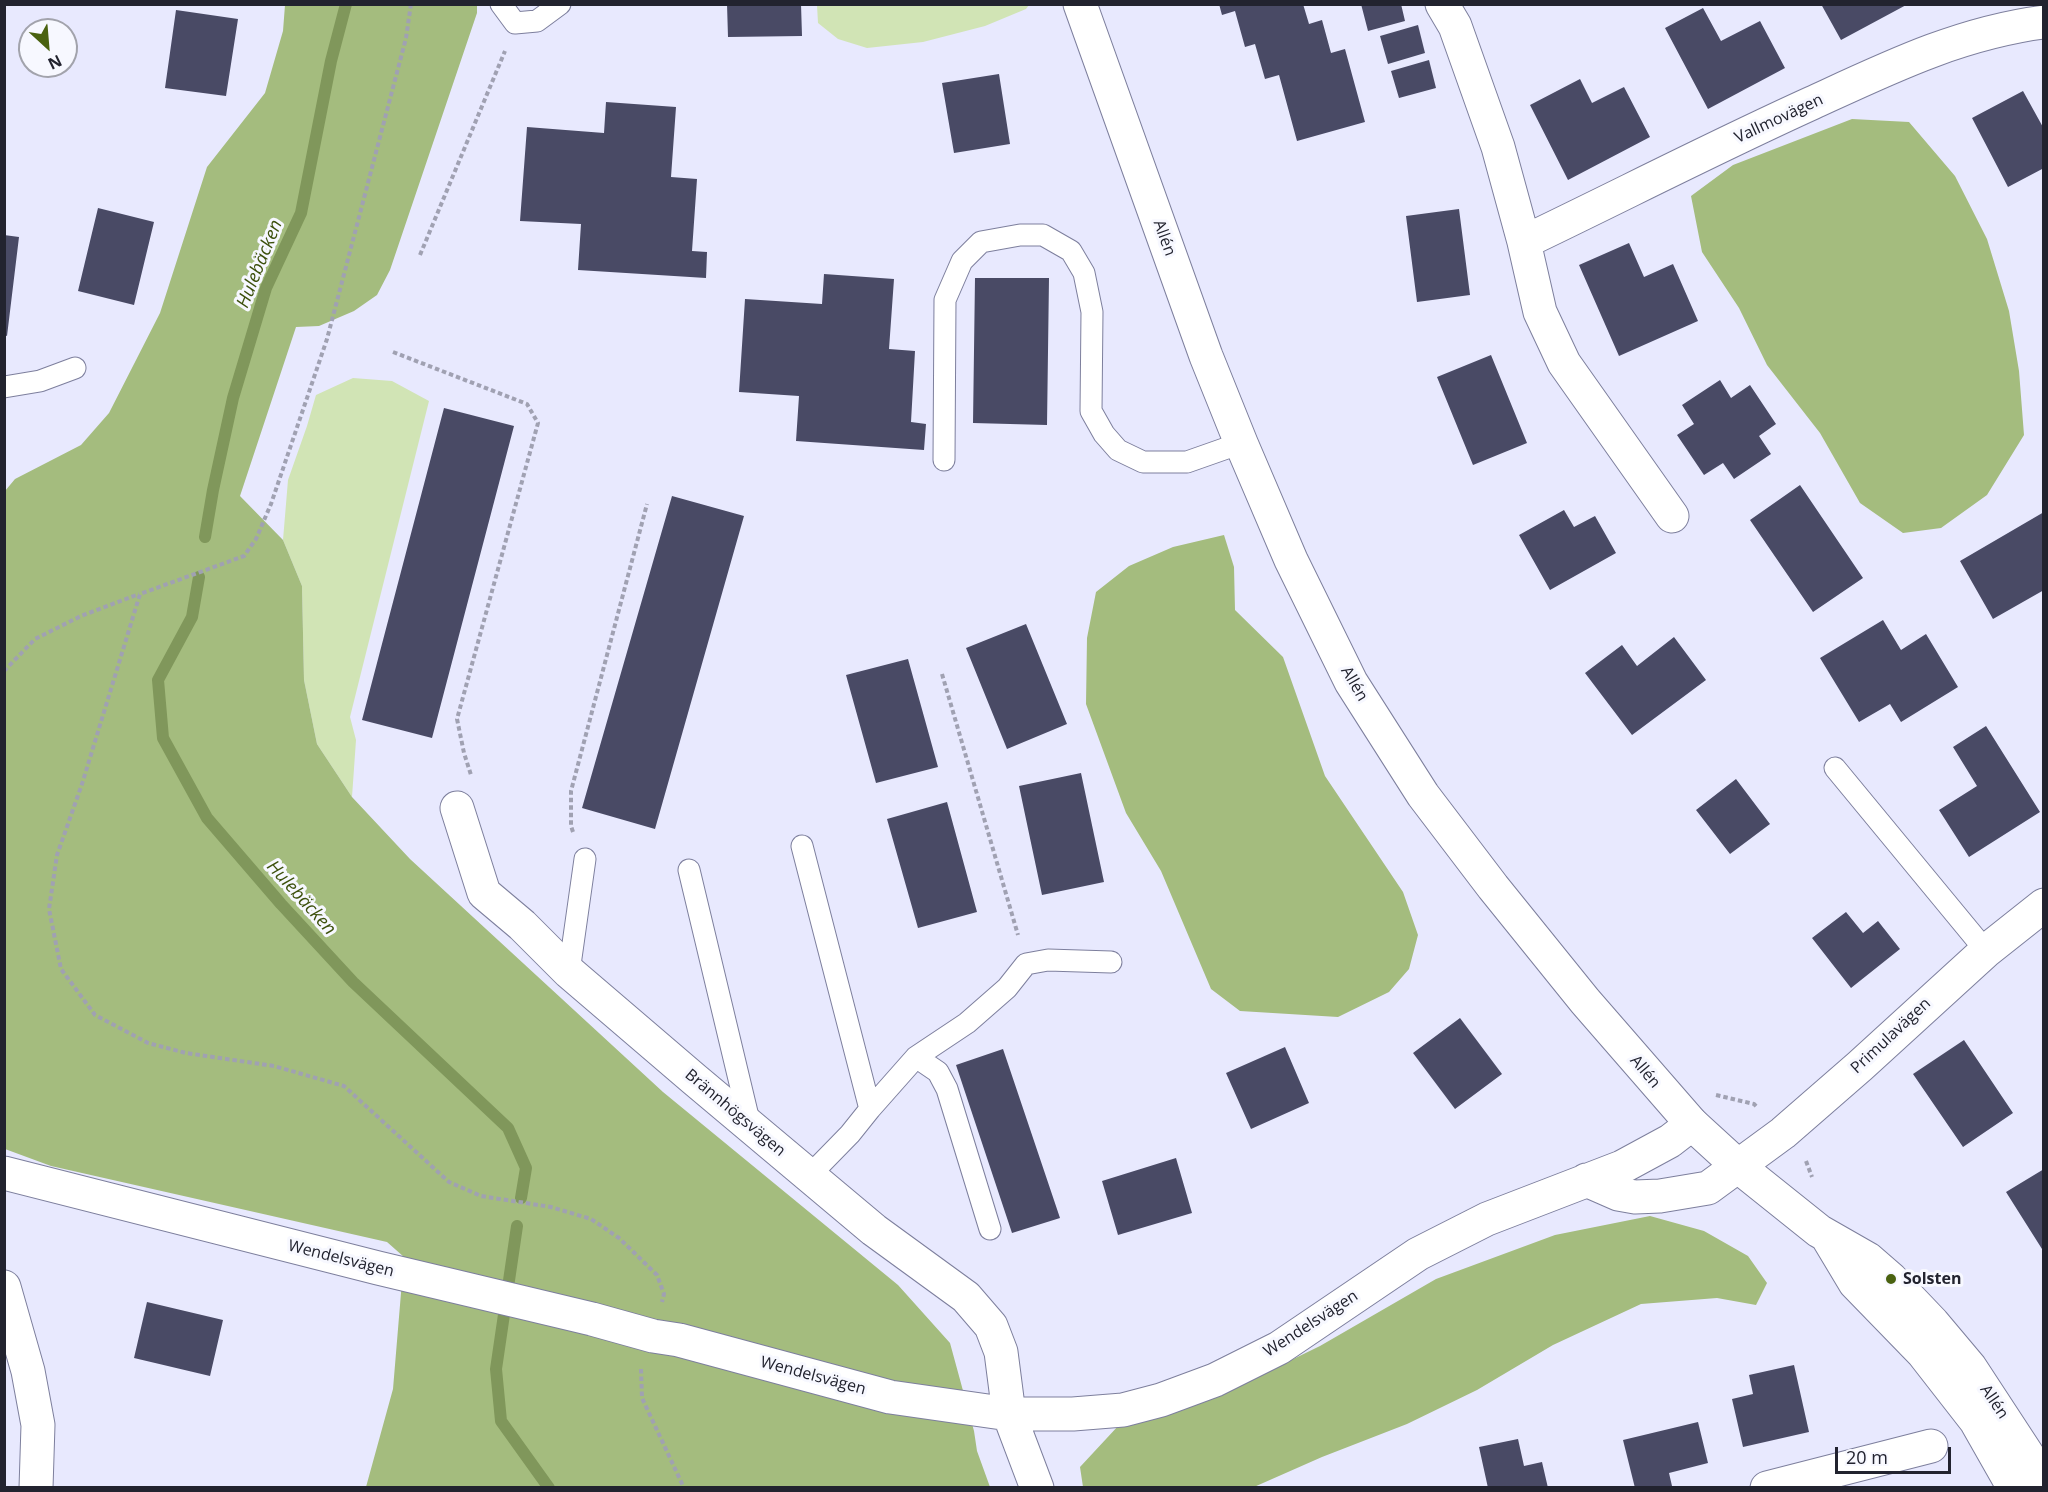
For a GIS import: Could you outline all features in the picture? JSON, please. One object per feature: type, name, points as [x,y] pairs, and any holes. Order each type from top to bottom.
[{"type":"street","name":"Allén","points":[[1080,4],[1206,356],[1291,560],[1351,682],[1423,795],[1557,966],[1666,1097],[1692,1124],[1739,1167],[1828,1238],[1868,1259],[1891,1279],[1933,1323],[1970,1367],[2043,1480]]},
{"type":"street","points":[[1442,4],[1455,26],[1498,147],[1540,312],[1564,363],[1671,516]]},
{"type":"street","name":"Vallmovägen","points":[[1524,242],[1781,117],[1911,57],[1978,35],[2043,22]]},
{"type":"street","name":"Brännhögsvägen","points":[[457,808],[484,893],[522,925],[569,972],[809,1176],[874,1230],[966,1297],[992,1326],[1001,1352],[1009,1414],[1037,1488]]},
{"type":"street","name":"Primulavägen","points":[[1739,1167],[1783,1133],[1860,1066],[1986,951],[2043,906]]},
{"type":"street","name":"Wendelsvägen","points":[[4,1173],[653,1336],[679,1340],[890,1396],[1009,1414],[1073,1414],[1123,1410],[1161,1400],[1215,1380],[1279,1348],[1418,1254],[1487,1219],[1641,1158],[1670,1141],[1692,1124]]},
{"type":"street","points":[[1586,1180],[1618,1194],[1635,1197],[1660,1196],[1708,1188],[1739,1167]]},
{"type":"street","name":"Allén","points":[[1828,1238],[1855,1283],[1923,1353],[1976,1421],[2014,1488]]},
{"type":"street","points":[[4,1287],[28,1371],[38,1425],[36,1488]]},
{"type":"street","points":[[1767,1488],[1931,1446]]},
{"type":"lane","points":[[501,4],[515,22],[537,21],[560,4]]},
{"type":"lane","points":[[944,460],[945,300],[962,261],[981,242],[1020,235],[1043,235],[1071,251],[1084,273],[1092,312],[1091,411],[1104,434],[1118,450],[1143,462],[1187,462],[1241,443]]},
{"type":"lane","points":[[4,387],[40,381],[75,368]]},
{"type":"lane","points":[[1834,768],[1986,951]]},
{"type":"lane","points":[[802,846],[870,1109]]},
{"type":"lane","points":[[569,972],[585,859]]},
{"type":"lane","points":[[689,870],[750,1125]]},
{"type":"lane","points":[[809,1176],[850,1134],[916,1057],[967,1023],[1007,988],[1026,964],[1048,960],[1111,962]]},
{"type":"lane","points":[[916,1057],[939,1072],[947,1089],[990,1229]]},
{"type":"path","points":[[4,671],[35,639],[81,616],[244,556],[256,539],[271,504],[327,339],[406,38],[411,4]]},
{"type":"path","points":[[420,255],[515,22]]},
{"type":"path","points":[[393,352],[527,404],[538,423],[457,719],[464,753],[474,784],[457,808]]},
{"type":"path","points":[[585,859],[571,826],[571,791],[647,504]]},
{"type":"path","points":[[140,594],[82,784],[57,855],[49,909],[61,969],[95,1015],[148,1043],[186,1053],[274,1066],[344,1086],[449,1182],[481,1196],[551,1207],[591,1219],[619,1238],[657,1275],[664,1294],[653,1336],[643,1358],[642,1398],[684,1488]]},
{"type":"path","points":[[942,674],[1026,964]]},
{"type":"path","points":[[1710,1094],[1754,1104],[1783,1133]]},
{"type":"green space","points":[[817,4],[1029,5],[1026,9],[985,26],[923,42],[867,48],[838,39],[818,23]]},
{"type":"green space","points":[[285,5],[477,5],[477,13],[390,270],[377,295],[354,311],[319,326],[296,327],[240,496],[283,540],[302,586],[304,680],[317,744],[352,797],[410,859],[663,1092],[898,1285],[950,1343],[974,1431],[977,1451],[990,1487],[366,1487],[393,1389],[404,1257],[387,1242],[51,1166],[5,1149],[5,491],[15,479],[81,445],[109,413],[160,313],[207,167],[265,93],[283,31]]},
{"type":"green space","points":[[1852,119],[1909,122],[1955,176],[1987,239],[2009,311],[2019,371],[2024,435],[1987,495],[1941,528],[1903,533],[1860,503],[1820,433],[1767,365],[1739,308],[1702,252],[1691,196],[1733,165]]},
{"type":"green space","points":[[353,378],[392,381],[429,401],[350,717],[356,740],[352,797],[317,744],[304,680],[302,586],[283,540],[288,480],[316,395]]},
{"type":"green space","points":[[1224,535],[1234,567],[1235,610],[1283,657],[1325,776],[1403,892],[1418,935],[1409,969],[1389,992],[1338,1017],[1240,1011],[1211,989],[1161,871],[1126,813],[1086,704],[1087,638],[1096,592],[1129,566],[1173,547]]},
{"type":"green space","points":[[1650,1216],[1704,1231],[1748,1256],[1767,1283],[1756,1305],[1717,1298],[1641,1304],[1553,1345],[1477,1390],[1407,1424],[1322,1457],[1254,1487],[1083,1487],[1080,1467],[1119,1425],[1236,1387],[1320,1346],[1436,1279],[1555,1235]]},
{"type":"building","points":[[727,4],[801,4],[802,36],[728,37]]},
{"type":"building","points":[[1219,4],[1303,4],[1309,24],[1322,20],[1331,53],[1345,49],[1365,122],[1297,141],[1279,75],[1265,79],[1255,44],[1245,47],[1235,11],[1222,15]]},
{"type":"building","points":[[1361,4],[1401,4],[1405,21],[1368,31]]},
{"type":"building","points":[[1821,4],[1908,4],[1841,40]]},
{"type":"building","points":[[1703,8],[1721,41],[1760,21],[1785,68],[1708,109],[1665,28]]},
{"type":"building","points":[[176,10],[238,19],[226,96],[165,88]]},
{"type":"building","points":[[1418,25],[1425,53],[1388,64],[1380,36]]},
{"type":"building","points":[[1429,60],[1436,88],[1399,98],[1391,71]]},
{"type":"building","points":[[999,74],[1010,144],[954,153],[942,83]]},
{"type":"building","points":[[1580,79],[1592,103],[1624,87],[1650,137],[1568,180],[1530,105]]},
{"type":"building","points":[[2023,91],[2044,129],[2044,168],[2008,187],[1972,118]]},
{"type":"building","points":[[606,102],[676,107],[671,177],[697,179],[692,251],[707,252],[706,278],[578,270],[581,224],[520,221],[527,127],[604,133]]},
{"type":"building","points":[[98,208],[154,222],[134,305],[78,291]]},
{"type":"building","points":[[1459,209],[1470,295],[1417,302],[1406,216]]},
{"type":"building","points":[[4,235],[19,237],[7,336],[4,335]]},
{"type":"building","points":[[1629,243],[1644,277],[1673,264],[1698,321],[1619,356],[1579,265]]},
{"type":"building","points":[[824,274],[894,279],[889,349],[915,351],[911,422],[926,424],[924,450],[796,441],[799,396],[739,392],[745,299],[822,304]]},
{"type":"building","points":[[975,278],[1049,278],[1047,425],[973,423]]},
{"type":"building","points":[[1491,355],[1527,443],[1473,465],[1437,377]]},
{"type":"building","points":[[1720,380],[1731,398],[1750,385],[1776,424],[1759,436],[1771,454],[1734,479],[1723,463],[1704,475],[1677,435],[1694,424],[1682,405]]},
{"type":"building","points":[[444,408],[514,426],[432,738],[362,720]]},
{"type":"building","points":[[1800,485],[1863,578],[1813,612],[1750,520]]},
{"type":"building","points":[[672,496],[744,516],[655,829],[582,808]]},
{"type":"building","points":[[1564,510],[1574,527],[1595,516],[1616,553],[1550,590],[1519,535]]},
{"type":"building","points":[[2044,512],[2044,590],[1993,619],[1960,561]]},
{"type":"building","points":[[1883,620],[1901,650],[1926,634],[1958,687],[1901,722],[1890,704],[1859,722],[1820,658]]},
{"type":"building","points":[[1026,624],[1067,724],[1007,749],[966,648]]},
{"type":"building","points":[[1674,637],[1706,680],[1632,735],[1585,673],[1622,645],[1637,666]]},
{"type":"building","points":[[908,659],[938,767],[876,783],[846,675]]},
{"type":"building","points":[[1986,726],[2040,812],[1969,857],[1939,810],[1977,786],[1953,747]]},
{"type":"building","points":[[1081,773],[1104,882],[1042,895],[1019,786]]},
{"type":"building","points":[[1736,779],[1770,824],[1730,854],[1696,810]]},
{"type":"building","points":[[947,802],[977,912],[918,928],[887,819]]},
{"type":"building","points":[[1846,912],[1863,933],[1878,921],[1900,949],[1851,988],[1812,938]]},
{"type":"building","points":[[1460,1018],[1502,1074],[1455,1109],[1413,1053]]},
{"type":"building","points":[[1964,1040],[2013,1113],[1963,1147],[1913,1074]]},
{"type":"building","points":[[1285,1047],[1309,1103],[1251,1129],[1226,1073]]},
{"type":"building","points":[[1003,1049],[1060,1218],[1012,1233],[956,1065]]},
{"type":"building","points":[[1176,1158],[1192,1213],[1118,1235],[1102,1181]]},
{"type":"building","points":[[2044,1169],[2044,1248],[2042,1249],[2006,1192]]},
{"type":"building","points":[[147,1302],[223,1320],[210,1376],[134,1358]]},
{"type":"building","points":[[1794,1365],[1809,1432],[1743,1447],[1732,1399],[1753,1394],[1749,1375]]},
{"type":"building","points":[[1698,1422],[1708,1463],[1669,1473],[1672,1486],[1635,1488],[1623,1440]]},
{"type":"building","points":[[1518,1439],[1524,1466],[1542,1462],[1548,1488],[1488,1488],[1479,1447]]},
{"type":"waterway","name":"Hulebäcken","points":[[205,537],[233,398],[266,288],[301,213],[331,61],[346,4]]},
{"type":"waterway","name":"Hulebäcken","points":[[199,577],[192,617],[158,680],[163,738],[207,818],[281,904],[353,982],[508,1128],[526,1168],[521,1198]]},
{"type":"waterway","name":"Hulebäcken","points":[[517,1226],[496,1369],[501,1421],[549,1488]]},
{"type":"place","name":"Solsten","points":[[1891,1279]]}]
